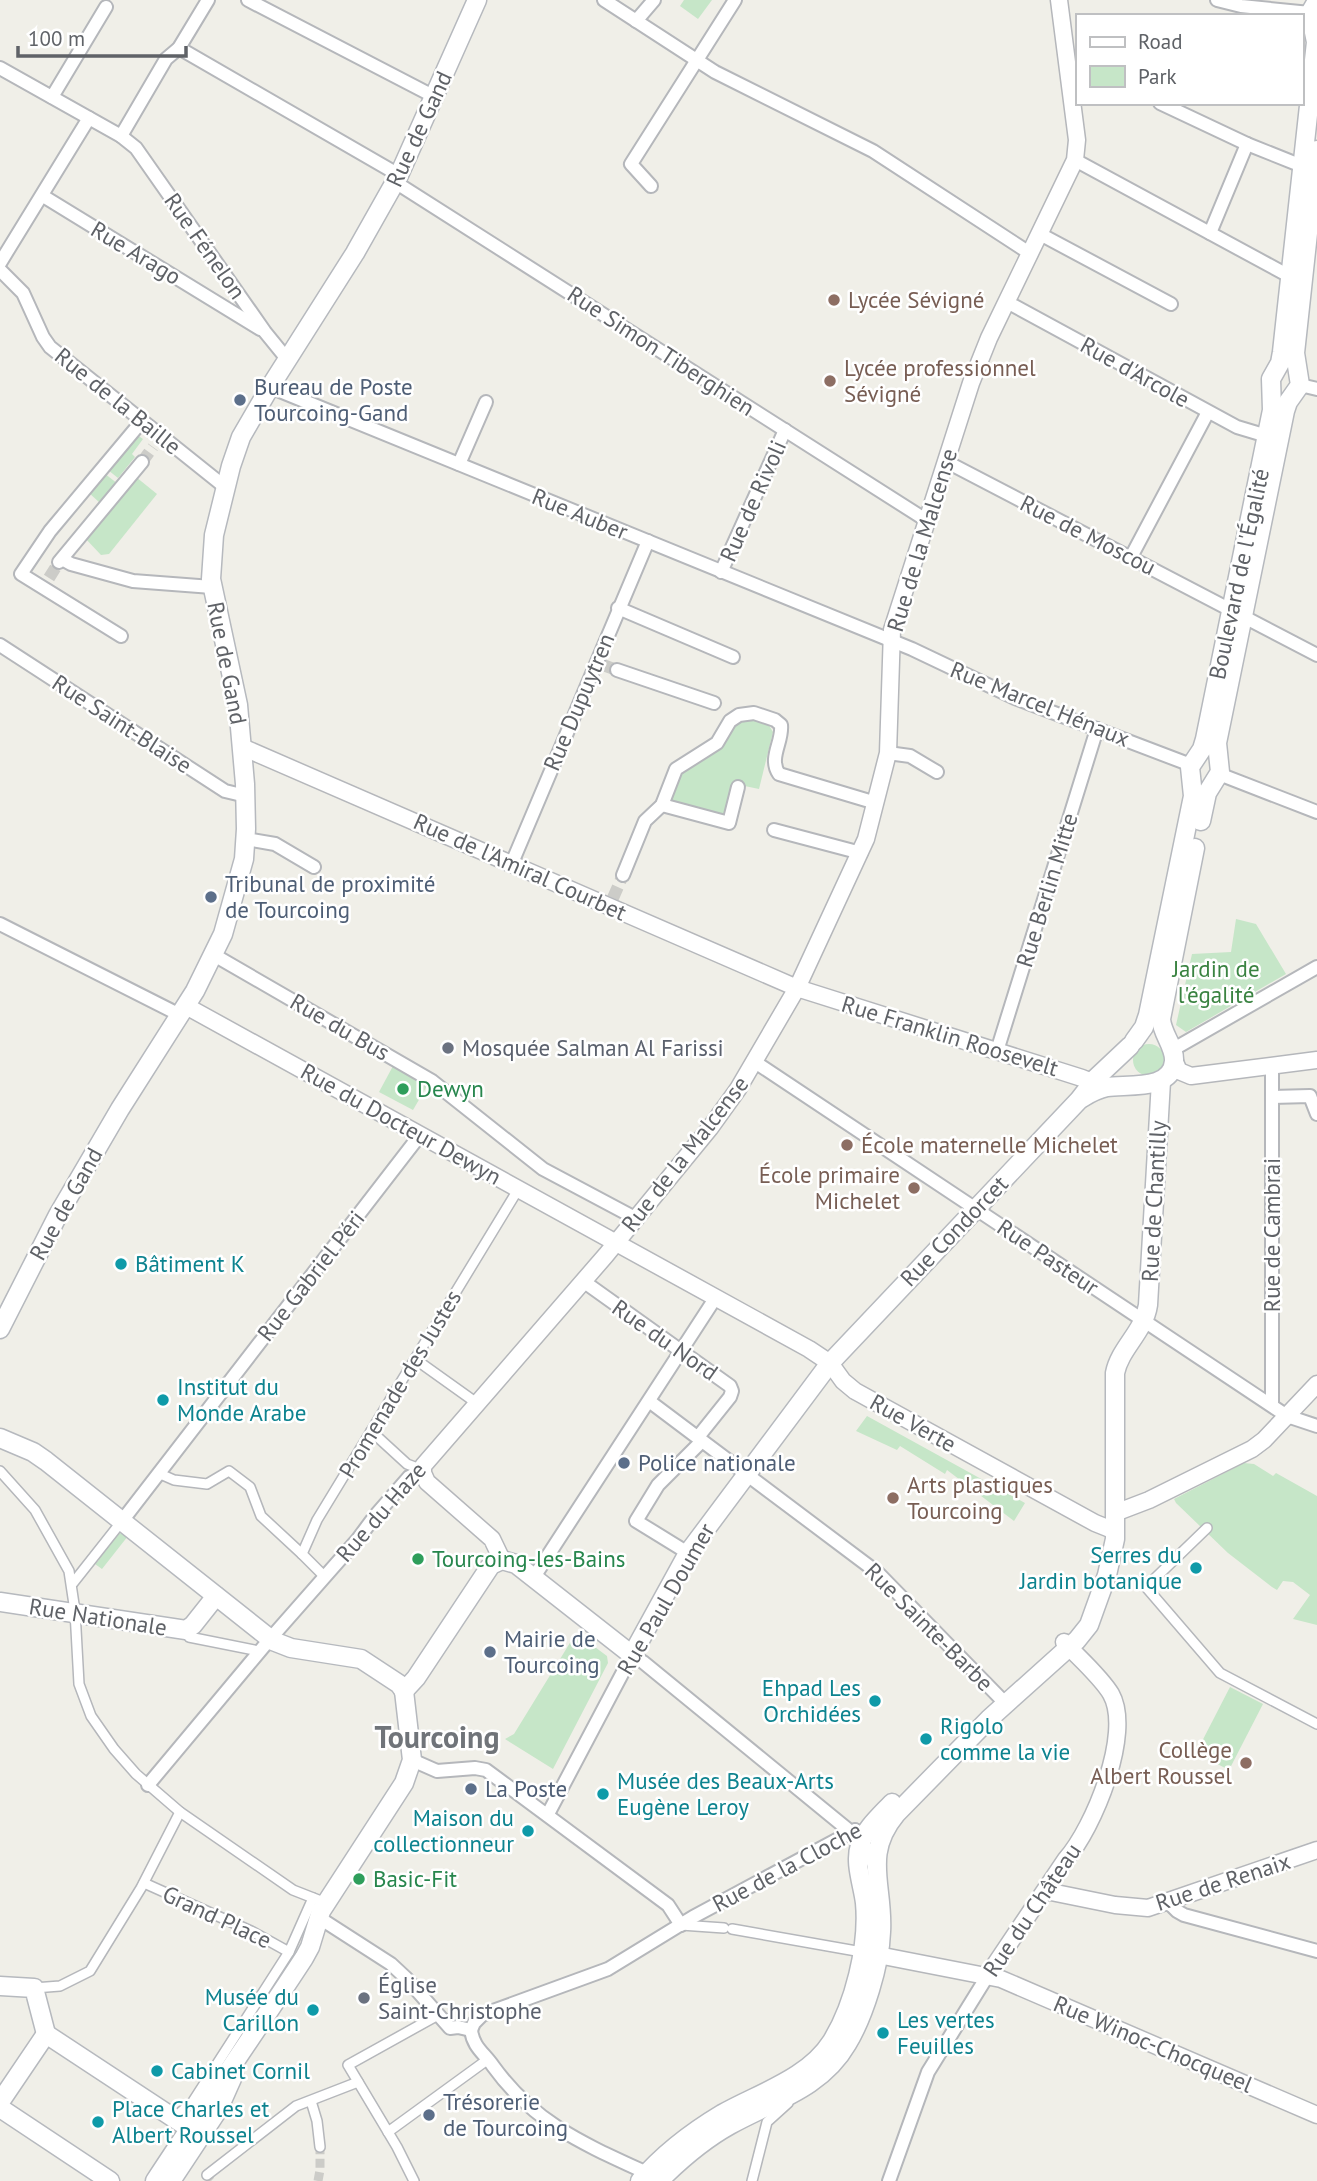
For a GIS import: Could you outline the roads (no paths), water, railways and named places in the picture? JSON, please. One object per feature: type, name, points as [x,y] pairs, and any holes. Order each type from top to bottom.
[{"type":"main road","name":"Rue de Gand","points":[[0,1329],[54,1222],[120,1109],[183,1010],[214,955],[225,928],[239,879],[246,839],[246,796],[243,747],[234,683],[212,587],[212,547],[225,487],[241,438],[287,359],[355,253],[397,178],[477,0]]},
{"type":"main road","name":"Boulevard de l'Égalité","points":[[1172,1052],[1162,1025],[1162,1011],[1205,800],[1217,773],[1217,743],[1237,612],[1273,404],[1274,378],[1282,352],[1315,42],[1315,12]]},
{"type":"main road","name":"Boulevard de l'Égalité","points":[[1132,1043],[1149,1015],[1193,796],[1193,767],[1205,739],[1285,411],[1303,385],[1296,353],[1317,150]]},
{"type":"main road","points":[[1287,367],[1294,369],[1303,385],[1282,396],[1274,378],[1287,367]]},
{"type":"main road","points":[[1202,755],[1209,755],[1217,773],[1204,784],[1193,767],[1202,755]]},
{"type":"main road","points":[[1096,1086],[1154,1082],[1170,1072],[1172,1052],[1162,1038],[1153,1035],[1143,1036],[1132,1043],[1126,1055],[1127,1068],[1135,1079],[1154,1082]]},
{"type":"main road","name":"Rue Condorcet","points":[[830,1363],[1079,1100],[1096,1086],[1132,1043]]},
{"type":"main road","name":"Rue de Chantilly","points":[[1144,1321],[1148,1305],[1154,1082]]},
{"type":"main road","name":"Rue de la Cloche","points":[[856,1837],[880,1826],[896,1814],[1002,1700],[1067,1645],[1100,1597],[1111,1564],[1115,1522],[1115,1373],[1117,1363],[1144,1321]]},
{"type":"main road","name":"Rue Paul Doumer","points":[[632,1655],[688,1553],[830,1363]]},
{"type":"main road","points":[[0,1438],[38,1455],[216,1597],[264,1645],[361,1659],[404,1691],[412,1760],[404,1783],[317,1906],[307,1954],[251,2039],[222,2102],[191,2125],[155,2181]]},
{"type":"main road","points":[[404,1691],[416,1678],[491,1565],[502,1560],[516,1563],[632,1655]]},
{"type":"main road","name":"Rue Nationale","points":[[0,1602],[186,1630],[193,1626],[216,1597]]},
{"type":"main road","points":[[654,2179],[731,2124],[787,2098],[824,2073],[846,2046],[857,2025],[881,1912],[875,1858],[880,1826]]},
{"type":"main road","points":[[654,2179],[695,2132],[795,2076],[820,2057],[842,2022],[870,1954],[856,1837]]},
{"type":"main road","points":[[0,1986],[34,1989],[46,2034],[191,2125]]},
{"type":"main road","points":[[0,2102],[46,2034]]},
{"type":"main road","points":[[0,2108],[110,2181]]},
{"type":"main road","points":[[175,2181],[191,2125]]},
{"type":"street","points":[[121,136],[166,59],[179,48],[208,0]]},
{"type":"street","points":[[248,0],[435,97]]},
{"type":"street","points":[[604,0],[723,76],[873,151],[1031,254]]},
{"type":"street","points":[[636,21],[654,0]]},
{"type":"street","points":[[651,186],[631,164],[735,0]]},
{"type":"street","name":"Rue de la Malcense","points":[[617,1242],[723,1112],[755,1062],[797,988],[862,853],[888,753],[892,630],[976,367],[1075,160],[1077,134],[1071,62],[1059,0]]},
{"type":"street","points":[[1217,0],[1241,6],[1315,12]]},
{"type":"street","points":[[52,97],[108,4]]},
{"type":"street","name":"Rue Simon Tiberghien","points":[[179,48],[397,178],[926,520]]},
{"type":"street","name":"Rue Fénelon","points":[[0,68],[121,136],[136,148],[265,332],[287,359]]},
{"type":"street","points":[[1164,105],[1247,144],[1302,166]]},
{"type":"street","points":[[0,263],[89,118]]},
{"type":"street","points":[[1210,233],[1247,144]]},
{"type":"street","points":[[1075,160],[1290,277]]},
{"type":"street","name":"Rue Arago","points":[[43,196],[265,332]]},
{"type":"street","points":[[1040,234],[1171,304]]},
{"type":"street","name":"Rue de la Baille","points":[[0,270],[23,293],[50,347],[142,421],[157,442],[225,487]]},
{"type":"street","name":"Rue d'Arcole","points":[[1007,302],[1208,412],[1245,431],[1266,436]]},
{"type":"street","name":"Rue Auber","points":[[270,387],[891,641]]},
{"type":"street","points":[[458,464],[486,402]]},
{"type":"street","points":[[1131,557],[1208,412]]},
{"type":"street","points":[[121,636],[46,583],[21,574],[54,526],[142,421]]},
{"type":"street","name":"Rue de Rivoli","points":[[722,572],[785,430]]},
{"type":"street","name":"Rue de Moscou","points":[[945,461],[1317,655]]},
{"type":"street","points":[[142,462],[60,561],[133,581],[212,587]]},
{"type":"street","name":"Rue Dupuytren","points":[[512,863],[599,664],[618,608],[648,541]]},
{"type":"street","points":[[618,608],[733,657]]},
{"type":"street","name":"Rue Marcel Hénaux","points":[[891,641],[999,691],[1193,767]]},
{"type":"street","name":"Rue Saint-Blaise","points":[[0,645],[225,791],[246,796]]},
{"type":"street","points":[[617,670],[714,703]]},
{"type":"street","points":[[623,875],[646,821],[662,805],[676,769],[716,743],[734,718],[749,712],[775,720],[781,725],[782,733],[774,762],[779,774],[876,803]]},
{"type":"street","name":"Rue Berlin Mitte","points":[[997,1051],[1097,729]]},
{"type":"street","name":"Rue de l'Amiral Courbet","points":[[243,747],[512,863],[612,902],[797,988]]},
{"type":"street","points":[[888,753],[910,756],[937,772]]},
{"type":"street","points":[[1217,773],[1317,812]]},
{"type":"street","points":[[662,805],[729,823],[738,787]]},
{"type":"street","points":[[774,830],[862,853]]},
{"type":"street","points":[[246,839],[275,844],[314,867]]},
{"type":"street","points":[[0,924],[183,1010]]},
{"type":"street","name":"Rue du Bus","points":[[214,955],[432,1081],[543,1169],[637,1219]]},
{"type":"street","points":[[1317,967],[1172,1052],[1179,1071],[1191,1076],[1317,1060]]},
{"type":"street","name":"Rue Franklin Roosevelt","points":[[797,988],[997,1051],[1096,1086]]},
{"type":"street","name":"Rue du Docteur Dewyn","points":[[183,1010],[519,1188],[716,1297]]},
{"type":"street","name":"Rue Pasteur","points":[[755,1062],[1287,1416],[1317,1426]]},
{"type":"street","name":"Rue de Cambrai","points":[[1272,1065],[1272,1405]]},
{"type":"street","points":[[1272,1097],[1310,1096],[1317,1114]]},
{"type":"street","name":"Rue Gabriel Péri","points":[[73,1583],[420,1135]]},
{"type":"street","name":"Promenade des Justes","points":[[302,1554],[317,1520],[519,1188]]},
{"type":"street","name":"Rue du Haze","points":[[148,1785],[407,1479],[423,1470],[426,1461],[617,1242]]},
{"type":"street","name":"Rue du Nord","points":[[583,1281],[727,1383],[732,1391],[730,1397],[700,1439]]},
{"type":"street","points":[[534,1577],[716,1297]]},
{"type":"street","name":"Rue Verte","points":[[716,1297],[830,1363],[843,1381],[862,1395],[1095,1524],[1115,1522]]},
{"type":"street","points":[[415,1359],[478,1404]]},
{"type":"street","points":[[1115,1522],[1149,1500],[1248,1451],[1264,1440],[1317,1384]]},
{"type":"street","name":"Rue Sainte-Barbe","points":[[649,1401],[878,1573],[1002,1700]]},
{"type":"street","points":[[371,1431],[407,1464],[423,1470],[430,1485],[495,1542],[502,1560]]},
{"type":"street","points":[[688,1553],[636,1521],[658,1485],[700,1439]]},
{"type":"street","points":[[0,1471],[35,1510],[66,1563],[73,1583],[78,1672],[86,1705],[114,1749],[148,1785],[177,1809],[317,1906],[391,1964],[450,2028],[471,2030],[476,2047],[507,2087],[536,2112],[587,2147],[654,2179]]},
{"type":"street","points":[[158,1473],[174,1480],[206,1484],[229,1471],[250,1487],[261,1516],[325,1577]]},
{"type":"street","points":[[1207,1528],[1146,1587],[1220,1673],[1317,1724]]},
{"type":"street","points":[[186,1630],[189,1637],[264,1645]]},
{"type":"street","name":"Rue du Château","points":[[889,2181],[929,2072],[988,1975],[1076,1848],[1102,1795],[1115,1742],[1115,1709],[1111,1695],[1067,1645]]},
{"type":"street","points":[[632,1655],[856,1837],[868,1850],[876,1873]]},
{"type":"street","name":"Rue Paul Doumer","points":[[548,1814],[632,1655]]},
{"type":"street","points":[[412,1760],[437,1771],[475,1768],[486,1770],[668,1905],[681,1925],[728,1928],[870,1954]]},
{"type":"street","name":"Grand Place","points":[[177,1809],[143,1886],[251,1931],[289,1952]]},
{"type":"street","name":"Rue de la Cloche","points":[[471,2030],[482,2015],[598,1974],[681,1925],[856,1837]]},
{"type":"street","name":"Rue de Renaix","points":[[1046,1891],[1133,1908],[1148,1908],[1317,1850]]},
{"type":"street","points":[[34,1989],[60,1986],[90,1971],[143,1886]]},
{"type":"street","points":[[1168,1902],[1184,1914],[1317,1951]]},
{"type":"street","name":"Grand Place","points":[[191,2125],[192,2103],[317,1906]]},
{"type":"street","name":"Rue Winoc-Chocqueel","points":[[870,1954],[988,1975],[1007,1981],[1317,2115]]},
{"type":"street","points":[[414,2181],[348,2065],[438,2015]]},
{"type":"street","points":[[388,2132],[487,2060]]},
{"type":"street","points":[[205,2178],[296,2106],[358,2082]]},
{"type":"street","points":[[752,2181],[767,2122],[789,2103],[787,2098]]},
{"type":"street","points":[[311,2101],[320,2147]]},
{"type":"tunnel","points":[[142,462],[153,447]]},
{"type":"tunnel","points":[[49,578],[59,562]]},
{"type":"tunnel","points":[[603,665],[617,670]]},
{"type":"tunnel","points":[[613,898],[623,875]]},
{"type":"tunnel","points":[[318,2181],[320,2147]]},
{"type":"place","name":"Lycée Sévigné","points":[[834,300]]},
{"type":"place","name":"Lycée professionnel Sévigné","points":[[830,381]]},
{"type":"place","name":"Bureau de Poste Tourcoing-Gand","points":[[240,400]]},
{"type":"place","name":"Tribunal de proximité de Tourcoing","points":[[211,897]]},
{"type":"place","name":"Mosquée Salman Al Farissi","points":[[448,1048]]},
{"type":"place","name":"Dewyn","points":[[403,1089]]},
{"type":"place","name":"École maternelle Michelet","points":[[847,1145]]},
{"type":"place","name":"École primaire Michelet","points":[[914,1188]]},
{"type":"place","name":"Bâtiment K","points":[[121,1264]]},
{"type":"place","name":"Institut du Monde Arabe","points":[[163,1400]]},
{"type":"place","name":"Police nationale","points":[[624,1463]]},
{"type":"place","name":"Arts plastiques Tourcoing","points":[[893,1498]]},
{"type":"place","name":"Tourcoing-les-Bains","points":[[418,1559]]},
{"type":"place","name":"Serres du Jardin botanique","points":[[1196,1568]]},
{"type":"place","name":"Mairie de Tourcoing","points":[[490,1652]]},
{"type":"place","name":"Ehpad Les Orchidées","points":[[875,1701]]},
{"type":"place","name":"Rigolo comme la vie","points":[[926,1739]]},
{"type":"place","name":"Collège Albert Roussel","points":[[1246,1763]]},
{"type":"place","name":"La Poste","points":[[471,1789]]},
{"type":"place","name":"Musée des Beaux-Arts Eugène Leroy","points":[[603,1794]]},
{"type":"place","name":"Maison du collectionneur","points":[[528,1831]]},
{"type":"place","name":"Basic-Fit","points":[[359,1879]]},
{"type":"place","name":"Église Saint-Christophe","points":[[364,1998]]},
{"type":"place","name":"Musée du Carillon","points":[[313,2010]]},
{"type":"place","name":"Les vertes Feuilles","points":[[883,2033]]},
{"type":"place","name":"Cabinet Cornil","points":[[157,2071]]},
{"type":"place","name":"Trésorerie de Tourcoing","points":[[429,2115]]},
{"type":"place","name":"Place Charles et Albert Roussel","points":[[98,2122]]},
{"type":"district","name":"Tourcoing","points":[[437,1738]]},
{"type":"park label","name":"Jardin de l'égalité","points":[[1216,982]]}]
